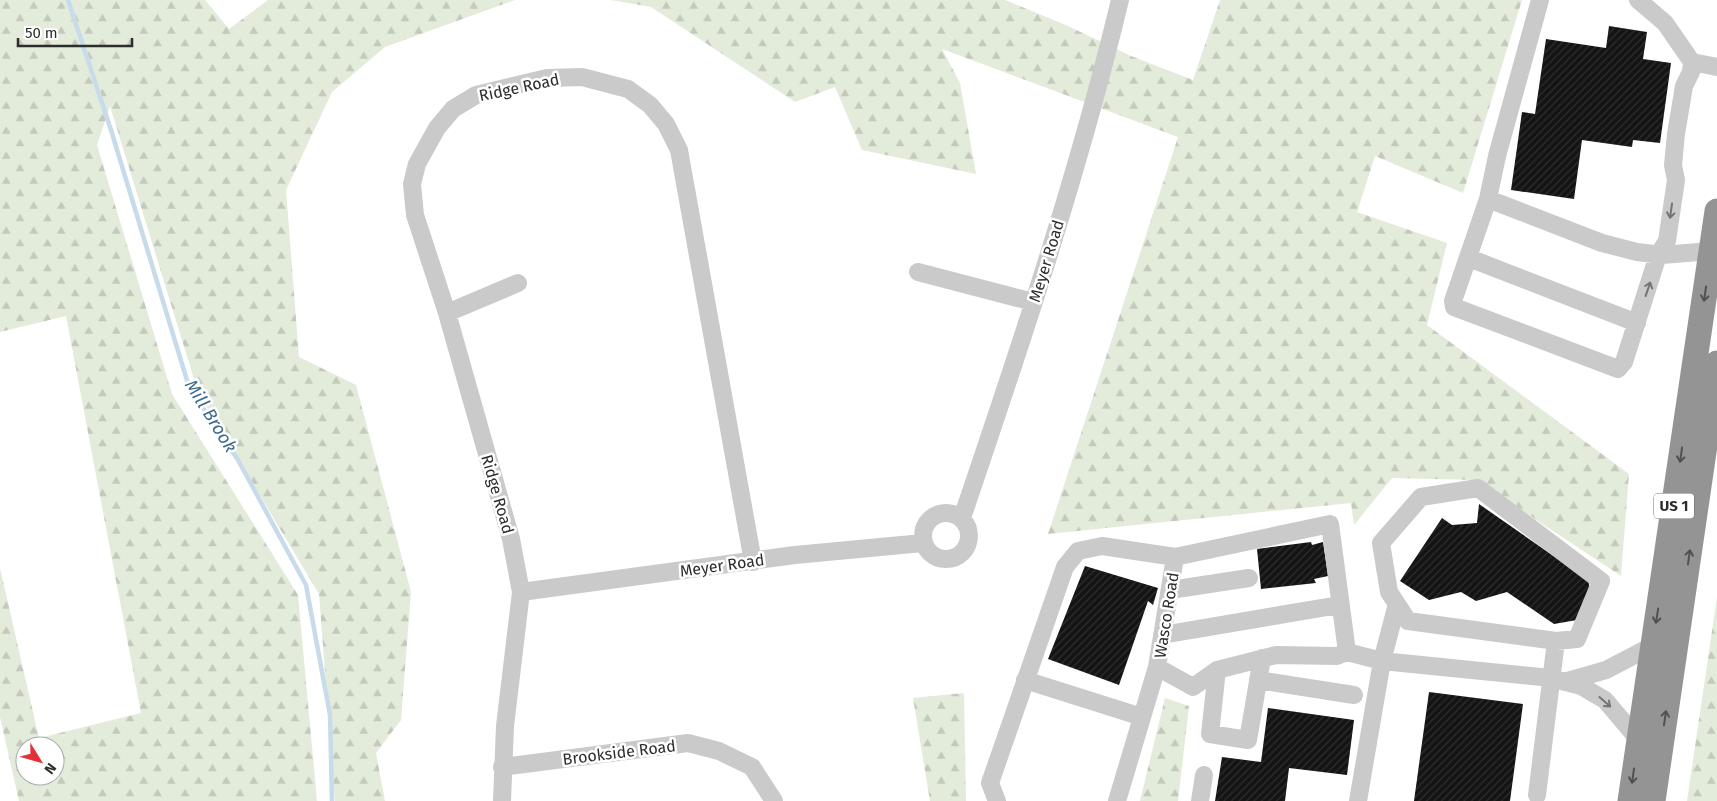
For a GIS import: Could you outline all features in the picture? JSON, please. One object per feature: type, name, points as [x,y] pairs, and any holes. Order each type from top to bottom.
[{"type":"highway","name":"US 1","points":[[1630,801],[1717,211]]},
{"type":"highway","name":"US 1","points":[[1653,801],[1717,363]]},
{"type":"street","name":"Meyer Road","points":[[962,518],[1034,302],[1105,62],[1120,0]]},
{"type":"street","points":[[1540,0],[1497,156],[1488,199],[1453,301],[1454,307],[1470,314],[1618,369],[1624,362],[1658,255],[1667,241],[1676,180],[1673,165],[1676,134],[1692,62]]},
{"type":"street","points":[[1638,0],[1665,23],[1692,62],[1717,66]]},
{"type":"street","name":"Ridge Road","points":[[502,801],[505,726],[521,592],[511,539],[447,313],[415,215],[412,184],[417,164],[437,128],[453,109],[476,94],[547,78],[582,77],[628,89],[650,105],[666,124],[679,150],[753,562]]},
{"type":"street","points":[[1488,199],[1602,243],[1636,252],[1658,255],[1711,251]]},
{"type":"street","points":[[1469,258],[1637,323]]},
{"type":"street","points":[[918,272],[1034,302]]},
{"type":"street","points":[[447,313],[518,283]]},
{"type":"street","points":[[1478,488],[1601,581],[1578,639],[1556,641],[1408,621],[1389,592],[1381,543],[1421,497],[1478,488]]},
{"type":"street","points":[[948,512],[962,518],[966,524],[969,540],[962,553],[955,558],[947,560],[932,556],[923,543],[924,528],[933,516],[948,512]]},
{"type":"street","name":"Wasco Road","points":[[1347,652],[1339,606],[1330,524],[1175,557],[1157,667],[1194,687],[1217,670],[1276,654],[1337,656],[1347,652],[1382,661],[1556,680],[1581,686],[1605,700],[1638,739]]},
{"type":"street","name":"Meyer Road","points":[[521,592],[795,555],[923,543]]},
{"type":"street","points":[[997,801],[990,783],[1065,567],[1078,551],[1102,546],[1175,557]]},
{"type":"street","points":[[1170,590],[1249,578]]},
{"type":"street","points":[[1358,801],[1382,661],[1397,604]]},
{"type":"street","points":[[1162,636],[1339,606]]},
{"type":"street","points":[[1537,795],[1556,680],[1556,641]]},
{"type":"street","name":"Wasco Road","points":[[1556,680],[1606,670],[1652,646]]},
{"type":"street","points":[[1217,670],[1210,734],[1248,740],[1262,658]]},
{"type":"street","points":[[1118,801],[1157,667]]},
{"type":"street","points":[[1025,680],[1142,717]]},
{"type":"street","points":[[1258,680],[1354,695]]},
{"type":"street","name":"Brookside Road","points":[[502,767],[688,743],[719,751],[752,767],[774,801]]},
{"type":"street","points":[[1200,801],[1204,775]]},
{"type":"green space","points":[[0,0],[205,0],[229,29],[268,0],[515,0],[385,47],[332,92],[286,190],[299,357],[356,385],[411,592],[401,720],[376,753],[385,801],[335,801],[319,594],[198,392],[110,106],[97,145],[172,394],[298,595],[317,801],[19,801],[16,786],[65,786],[65,736],[47,736],[141,713],[66,316],[0,332]]},
{"type":"green space","points":[[611,0],[1005,0],[1068,26],[1131,56],[1193,80],[1220,0],[1522,0],[1463,193],[1375,156],[1357,212],[1447,243],[1427,325],[1629,474],[1621,576],[1476,480],[1392,478],[1354,525],[1351,503],[1048,534],[1178,137],[942,49],[960,83],[976,174],[862,150],[835,87],[795,102],[651,7]]},
{"type":"green space","points":[[0,568],[39,736],[15,736],[15,783],[0,717]]},
{"type":"green space","points":[[1717,597],[1717,801],[1687,801]]},
{"type":"green space","points":[[964,693],[966,801],[930,801],[913,698]]},
{"type":"green space","points":[[1165,698],[1189,706],[1178,801],[1140,801]]},
{"type":"building","points":[[1609,26],[1647,32],[1643,59],[1671,63],[1660,143],[1633,140],[1632,147],[1582,140],[1574,199],[1511,190],[1522,112],[1535,114],[1546,39],[1606,48]]},
{"type":"building","points":[[1479,504],[1588,580],[1592,598],[1577,620],[1554,624],[1507,592],[1476,601],[1461,592],[1429,600],[1400,581],[1442,518],[1452,525],[1477,523]]},
{"type":"building","points":[[1311,542],[1312,545],[1323,542],[1328,576],[1314,579],[1316,583],[1261,589],[1257,549]]},
{"type":"building","points":[[1085,566],[1158,588],[1153,605],[1148,601],[1119,685],[1048,659]]},
{"type":"building","points":[[1429,692],[1523,704],[1510,801],[1414,801]]},
{"type":"building","points":[[1268,708],[1354,720],[1347,775],[1289,768],[1285,801],[1215,801],[1222,757],[1261,762]]},
{"type":"waterway","name":"Mill Brook","points":[[68,0],[111,130],[189,387],[238,460],[306,585],[330,715],[332,801]]}]
